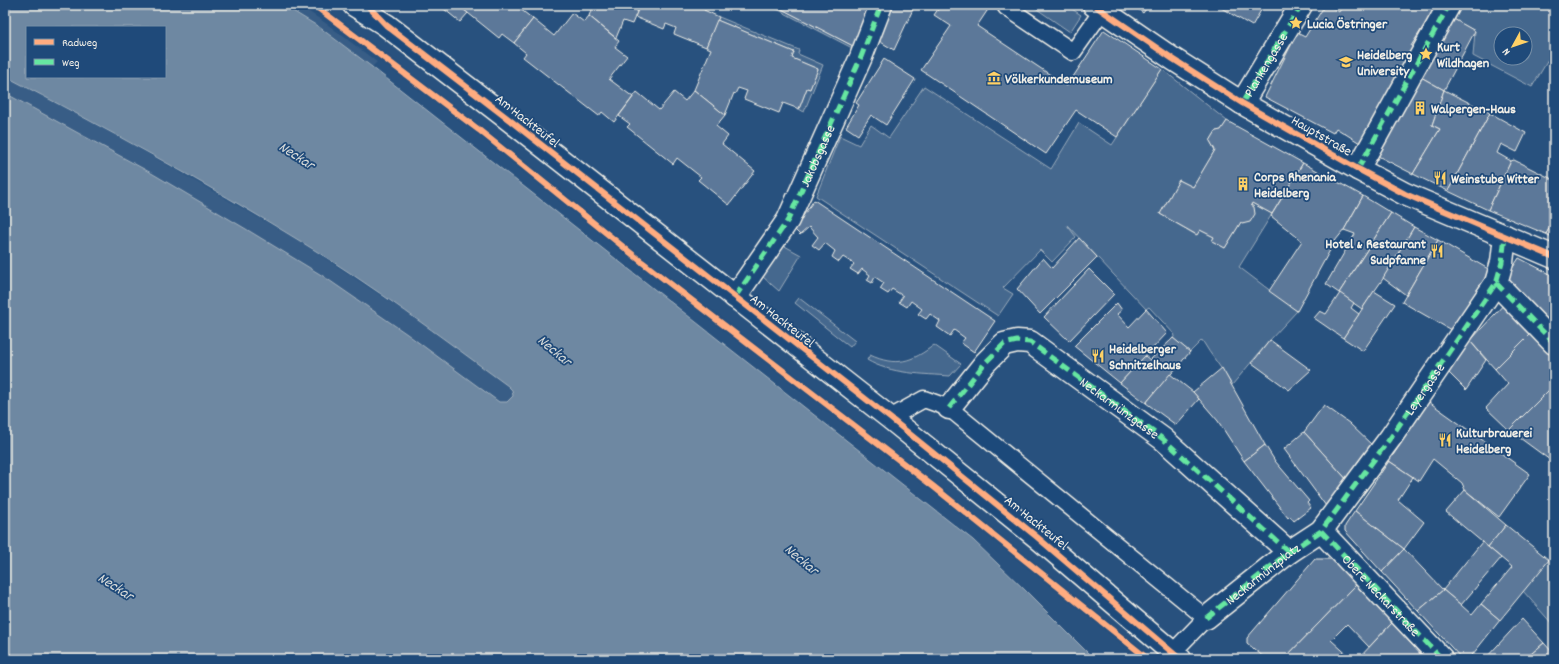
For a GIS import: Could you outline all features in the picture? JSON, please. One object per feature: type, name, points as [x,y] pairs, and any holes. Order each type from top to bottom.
[{"type":"street","name":"Am Hackteufel","points":[[354,5],[386,25],[507,118],[890,418],[1037,537],[1177,655]]},
{"type":"street","name":"Am Hackteufel","points":[[366,5],[386,25]]},
{"type":"street","name":"Jakobsgasse","points":[[735,297],[788,220],[861,57],[881,5]]},
{"type":"street","name":"Plankengasse","points":[[1242,103],[1301,5]]},
{"type":"street","points":[[1358,169],[1449,5]]},
{"type":"street","name":"Hauptstraße","points":[[1098,8],[1173,59],[1242,103],[1358,169],[1405,194],[1554,257]]},
{"type":"street","name":"Leyergasse","points":[[1321,531],[1391,437],[1496,283],[1502,262],[1505,236]]},
{"type":"street","points":[[1496,283],[1554,343]]},
{"type":"street","name":"Neckarmünzgasse","points":[[949,408],[985,363],[1004,344],[1017,341],[1030,342],[1163,439],[1289,552]]},
{"type":"street","name":"Neckarmünzplatz","points":[[1206,618],[1289,552],[1321,531]]},
{"type":"street","name":"Obere Neckarstraße","points":[[1321,531],[1442,659]]},
{"type":"lane","points":[[1008,5],[1006,7],[1073,52],[1098,8]]},
{"type":"lane","points":[[890,418],[924,399],[949,408],[1206,618],[1177,655]]},
{"type":"shaded area","points":[[283,5],[299,5],[377,62],[372,67],[319,27]]},
{"type":"shaded area","points":[[769,5],[774,5],[855,47],[854,49]]},
{"type":"shaded area","points":[[1031,5],[1066,5],[1081,15],[1070,32]]},
{"type":"shaded area","points":[[1456,5],[1479,7],[1481,5],[1554,5],[1554,50],[1532,87],[1473,56],[1475,31],[1450,17]]},
{"type":"shaded area","points":[[719,17],[799,50],[798,54],[823,65],[804,112],[799,109],[807,88],[810,89],[818,69],[792,58],[794,52],[717,20]]},
{"type":"shaded area","points":[[1162,69],[1227,121],[1221,130],[1216,131],[1210,141],[1215,150],[1193,187],[1179,180],[1160,214],[1196,235],[1200,230],[1214,237],[1212,241],[1225,248],[1241,222],[1243,224],[1252,203],[1272,214],[1239,267],[1297,311],[1232,385],[1202,340],[1190,352],[1173,338],[1175,335],[1149,307],[1146,309],[1067,225],[1076,237],[1052,262],[1040,250],[1003,288],[1013,294],[998,316],[816,196],[840,136],[859,145],[871,125],[889,138],[924,86],[1051,169],[1079,123],[1112,145]]},
{"type":"shaded area","points":[[5,76],[126,141],[301,242],[410,315],[508,386],[512,390],[513,396],[511,400],[507,402],[499,402],[407,334],[323,276],[246,229],[153,174],[5,93]]},
{"type":"shaded area","points":[[781,244],[801,255],[779,291],[763,277]]},
{"type":"shaded area","points":[[799,298],[855,341],[850,347],[795,303]]},
{"type":"shaded area","points":[[934,345],[961,364],[950,376],[897,371],[876,365],[867,360],[870,355],[888,361],[904,361],[926,351]]},
{"type":"shaded area","points":[[1554,554],[1554,626],[1523,591]]},
{"type":"water","name":"Neckar","points":[[5,5],[283,5],[319,27],[372,67],[973,540],[1094,659],[5,659],[5,93],[153,174],[323,276],[407,334],[499,402],[507,402],[513,396],[512,390],[508,386],[406,311],[353,275],[264,219],[117,136],[5,76]]},
{"type":"building","points":[[439,5],[458,5],[468,13],[460,22]]},
{"type":"building","points":[[458,5],[515,5],[533,19],[514,43],[502,34],[499,38]]},
{"type":"building","points":[[593,5],[640,5],[632,24],[623,21],[616,38],[589,16]]},
{"type":"building","points":[[640,5],[707,5],[704,10],[719,17],[706,47],[674,34],[676,28],[666,24],[664,29],[635,17]]},
{"type":"building","points":[[774,5],[869,5],[855,47]]},
{"type":"building","points":[[892,5],[915,5],[894,50],[879,41]]},
{"type":"building","name":"Völkerkundemuseum","points":[[941,5],[991,5],[977,26],[1067,86],[1104,30],[1162,69],[1117,137],[1076,110],[1046,154],[921,70],[951,26],[934,15]]},
{"type":"building","points":[[1133,5],[1149,5],[1143,13]]},
{"type":"building","points":[[1216,5],[1264,5],[1252,26]]},
{"type":"building","name":"Heidelberg University","points":[[1325,5],[1328,5],[1339,12],[1343,5],[1437,5],[1411,46],[1417,50],[1360,143],[1336,128],[1333,133],[1265,97],[1297,33],[1305,37]]},
{"type":"building","points":[[572,13],[584,22],[589,16],[619,41],[615,47],[627,56],[609,79],[633,97],[614,122],[602,112],[599,116],[523,57],[526,53],[514,43],[533,19],[554,36]]},
{"type":"building","points":[[1450,17],[1475,31],[1444,90],[1419,76]]},
{"type":"building","points":[[717,20],[794,52],[792,58],[818,69],[810,89],[807,88],[799,109],[783,103],[779,113],[744,99],[747,91],[738,88],[735,94],[734,93],[725,115],[694,90],[711,49],[706,47]]},
{"type":"building","points":[[884,59],[915,79],[886,125],[871,115],[858,135],[846,127],[859,105],[856,103]]},
{"type":"building","name":"Walpergen-Haus","points":[[1419,76],[1444,90],[1432,125],[1440,129],[1413,174],[1376,155]]},
{"type":"building","points":[[694,90],[725,115],[716,126],[728,136],[722,144],[755,171],[729,205],[698,180],[701,177],[677,158],[673,164],[627,127],[630,124],[619,116],[637,92],[659,110],[674,92],[685,101]]},
{"type":"building","points":[[1444,90],[1490,113],[1448,191],[1413,174],[1440,129],[1432,125]]},
{"type":"building","points":[[1490,113],[1526,133],[1517,152],[1501,144],[1497,153],[1511,161],[1488,210],[1448,191]]},
{"type":"building","name":"Corps Rhenania Heidelberg","points":[[1227,121],[1303,163],[1272,214],[1252,203],[1251,205],[1254,207],[1255,214],[1250,222],[1242,224],[1241,222],[1225,248],[1212,241],[1214,237],[1200,230],[1197,235],[1160,214],[1179,180],[1193,187],[1215,150],[1210,141],[1216,131],[1221,130]]},
{"type":"building","points":[[1514,160],[1554,180],[1554,220],[1546,234],[1488,210],[1511,161]]},
{"type":"building","points":[[1303,163],[1363,196],[1344,230],[1335,241],[1297,311],[1269,291],[1302,241],[1271,216]]},
{"type":"building","points":[[1363,196],[1391,213],[1339,293],[1326,284],[1355,234],[1344,230]]},
{"type":"building","points":[[814,200],[995,321],[974,352],[961,343],[965,338],[954,330],[950,336],[937,327],[940,321],[930,314],[926,319],[918,314],[922,309],[911,301],[907,307],[899,302],[903,296],[892,289],[888,294],[880,289],[884,283],[875,277],[872,283],[867,280],[870,275],[862,269],[858,274],[850,269],[854,264],[843,257],[839,262],[832,257],[835,251],[825,243],[819,250],[812,245],[818,237],[809,227],[800,235],[794,229]]},
{"type":"building","points":[[1391,213],[1414,227],[1387,273],[1362,309],[1339,293]]},
{"type":"building","points":[[1554,220],[1554,238],[1546,234]]},
{"type":"building","points":[[1414,227],[1438,240],[1406,295],[1383,278]]},
{"type":"building","points":[[1079,238],[1097,257],[1040,314],[1017,289],[1043,258],[1052,268]]},
{"type":"building","points":[[1438,240],[1490,270],[1451,330],[1402,302]]},
{"type":"building","points":[[1519,258],[1554,276],[1554,330],[1506,278]]},
{"type":"building","points":[[1089,269],[1114,294],[1069,341],[1044,317]]},
{"type":"building","points":[[1374,291],[1395,304],[1363,351],[1343,338]]},
{"type":"building","points":[[1340,293],[1354,303],[1351,308],[1359,314],[1343,338],[1314,318],[1320,311],[1326,314]]},
{"type":"building","points":[[1507,301],[1534,330],[1495,369],[1470,341]]},
{"type":"building","points":[[1117,303],[1122,310],[1117,314],[1129,327],[1146,309],[1167,333],[1120,383],[1074,346]]},
{"type":"building","points":[[1534,330],[1554,352],[1554,385],[1509,430],[1486,408],[1508,384],[1495,369]]},
{"type":"building","points":[[1173,338],[1190,352],[1146,403],[1120,383],[1145,356],[1150,360]]},
{"type":"building","points":[[1270,340],[1311,370],[1289,390],[1252,363]]},
{"type":"building","points":[[1470,341],[1486,360],[1466,390],[1448,372]]},
{"type":"building","points":[[1222,368],[1265,445],[1244,461],[1218,421],[1193,392]]},
{"type":"building","points":[[1170,374],[1193,392],[1199,399],[1176,425],[1146,403]]},
{"type":"building","points":[[1554,385],[1554,463],[1509,430]]},
{"type":"building","points":[[1429,402],[1530,474],[1499,517],[1465,490],[1462,483],[1433,459],[1419,481],[1389,461]]},
{"type":"building","points":[[1324,405],[1349,423],[1374,447],[1348,481],[1304,432]]},
{"type":"building","points":[[1304,432],[1348,481],[1326,506],[1284,449]]},
{"type":"building","points":[[1265,445],[1275,461],[1309,501],[1307,503],[1311,508],[1294,521],[1290,516],[1288,518],[1244,461]]},
{"type":"building","points":[[1389,461],[1413,477],[1398,500],[1424,522],[1404,549],[1355,511]]},
{"type":"building","points":[[1465,490],[1506,525],[1488,547],[1446,512]]},
{"type":"building","points":[[1355,511],[1404,549],[1382,572],[1345,531],[1345,526]]},
{"type":"building","points":[[1506,525],[1549,560],[1500,620],[1481,604],[1512,567],[1488,547]]},
{"type":"building","points":[[1482,542],[1501,558],[1461,605],[1443,590]]},
{"type":"building","points":[[1404,549],[1443,590],[1418,611],[1382,572]]},
{"type":"building","points":[[1315,559],[1332,559],[1356,585],[1284,659],[1266,659],[1247,643],[1247,638]]},
{"type":"building","points":[[1356,585],[1392,623],[1369,647],[1347,624],[1331,640],[1352,659],[1284,659]]},
{"type":"building","points":[[1443,590],[1472,615],[1481,604],[1500,620],[1469,659],[1462,659],[1418,611]]},
{"type":"building","points":[[1522,619],[1544,643],[1525,659],[1485,659]]},
{"type":"building","points":[[1392,623],[1425,659],[1358,659]]},
{"type":"building","points":[[1544,643],[1554,654],[1554,659],[1525,659]]},
{"type":"marked path","points":[[735,297],[788,220],[861,57],[881,5]]},
{"type":"marked path","points":[[1242,103],[1301,5]]},
{"type":"marked path","points":[[1358,169],[1449,5]]},
{"type":"marked path","points":[[1206,618],[1289,552],[1321,531],[1391,437],[1496,283],[1502,262],[1505,236]]},
{"type":"marked path","points":[[1496,283],[1554,343]]},
{"type":"marked path","points":[[949,408],[985,363],[1004,344],[1017,341],[1030,342],[1163,439],[1289,552]]},
{"type":"marked path","points":[[1321,531],[1442,659]]},
{"type":"cycle path","points":[[314,5],[479,130],[642,262],[934,487],[1148,659]]},
{"type":"cycle path","points":[[367,5],[386,25],[890,418],[1037,537],[1180,659]]},
{"type":"cycle path","points":[[1094,5],[1173,59],[1242,103],[1358,169],[1405,194],[1554,257]]},
{"type":"place","name":"Lucia Östringer","points":[[1296,23]]},
{"type":"place","name":"Kurt Wildhagen","points":[[1426,54]]},
{"type":"place","name":"Heidelberg University","points":[[1346,62]]},
{"type":"place","name":"Völkerkundemuseum","points":[[994,78]]},
{"type":"place","name":"Walpergen-Haus","points":[[1420,108]]},
{"type":"place","name":"Weinstube Witter","points":[[1440,178]]},
{"type":"place","name":"Corps Rhenania Heidelberg","points":[[1243,184]]},
{"type":"place","name":"Hotel & Restaurant Sudpfanne","points":[[1437,251]]},
{"type":"place","name":"Heidelberger Schnitzelhaus","points":[[1098,356]]},
{"type":"place","name":"Kulturbrauerei Heidelberg","points":[[1445,440]]}]
